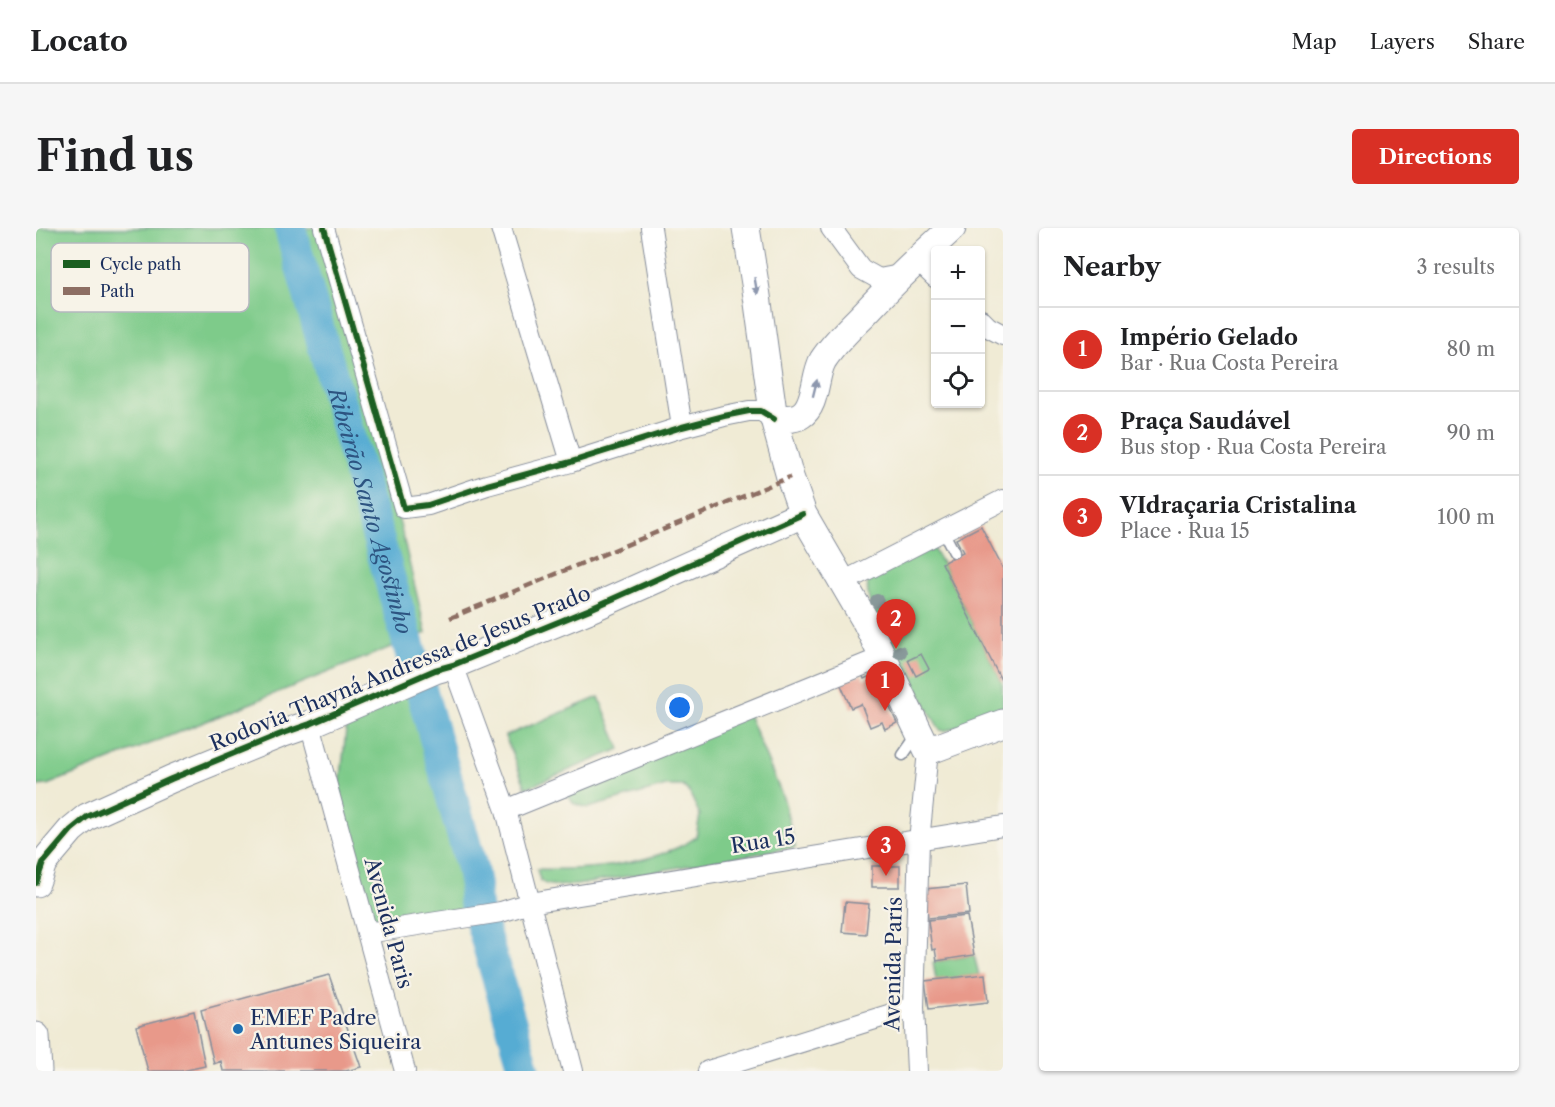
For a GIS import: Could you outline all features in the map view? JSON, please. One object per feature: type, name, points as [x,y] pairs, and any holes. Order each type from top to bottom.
[{"type":"street","points":[[324,228],[404,508],[428,505],[682,427],[748,411],[762,411],[774,419],[801,415],[812,399],[822,362],[837,342],[918,271],[952,228]]},
{"type":"street","points":[[501,228],[571,462]]},
{"type":"street","points":[[651,228],[682,427]]},
{"type":"street","points":[[746,228],[774,419],[790,477],[803,514],[866,621],[883,657],[917,746],[1003,723]]},
{"type":"street","points":[[831,228],[861,269],[879,279],[918,271]]},
{"type":"street","points":[[985,324],[1003,335]]},
{"type":"street","points":[[843,582],[1003,500]]},
{"type":"street","name":"Rodovia Thayná Andressa de Jesus Prado","points":[[36,883],[43,863],[71,830],[87,817],[171,779],[590,609],[803,514]]},
{"type":"street","points":[[506,810],[883,657]]},
{"type":"street","points":[[444,668],[506,810],[573,1071]]},
{"type":"street","name":"Avenida Paris","points":[[310,724],[405,1071]]},
{"type":"street","name":"Avenida París","points":[[917,746],[920,841],[914,1007],[917,1071]]},
{"type":"street","name":"Rua 15","points":[[367,933],[501,912],[530,903],[1003,826]]},
{"type":"street","points":[[708,1071],[914,1007]]},
{"type":"street","points":[[36,1036],[38,1071]]},
{"type":"lane","points":[[943,531],[954,552]]},
{"type":"green space","points":[[36,228],[319,228],[361,361],[426,633],[47,785],[36,786]]},
{"type":"green space","points":[[930,543],[1002,682],[1003,709],[983,719],[944,731],[940,730],[878,619],[868,593],[869,575]]},
{"type":"green space","points":[[420,685],[472,868],[477,906],[455,912],[371,916],[340,802],[346,730],[349,722]]},
{"type":"green space","points":[[599,697],[620,749],[526,788],[505,736]]},
{"type":"green space","points":[[747,712],[784,800],[795,847],[577,885],[554,886],[541,881],[537,869],[583,868],[628,863],[658,855],[696,837],[700,815],[689,792],[683,786],[666,786],[588,808],[573,803],[563,787]]},
{"type":"green space","points":[[974,955],[979,975],[936,980],[933,962]]},
{"type":"building","points":[[981,526],[1003,569],[1003,684],[942,563],[963,552],[956,539]]},
{"type":"building","points":[[921,654],[929,669],[916,676],[908,660]]},
{"type":"building","points":[[862,674],[864,679],[874,674],[897,723],[885,729],[882,722],[870,727],[861,704],[851,708],[840,683]]},
{"type":"building","points":[[872,866],[900,866],[900,887],[872,887]]},
{"type":"building","points":[[966,885],[969,914],[928,918],[925,889]]},
{"type":"building","points":[[845,902],[869,904],[866,934],[842,932]]},
{"type":"building","points":[[967,916],[974,955],[937,961],[935,949],[932,950],[928,920]]},
{"type":"building","points":[[985,974],[988,1002],[929,1009],[925,981]]},
{"type":"building","points":[[329,975],[361,1067],[346,1071],[223,1071],[221,1061],[214,1064],[201,1010]]},
{"type":"building","points":[[194,1011],[205,1066],[182,1071],[148,1071],[136,1026]]},
{"type":"waterway","name":"Ribeirão Santo Agostinho","points":[[290,228],[472,868],[474,898],[525,1071]]},
{"type":"marked path","points":[[450,618],[790,477]]},
{"type":"cycle path","points":[[324,228],[404,508],[428,505],[487,485],[724,416],[761,411],[774,419]]},
{"type":"cycle path","points":[[36,883],[43,863],[71,830],[87,817],[171,779],[590,609],[803,514]]},
{"type":"place","name":"Praça Saudável","points":[[896,649]]},
{"type":"place","name":"Império Gelado","points":[[885,711]]},
{"type":"place","name":"VIdraçaria Cristalina","points":[[886,876]]},
{"type":"place","name":"EMEF Padre Antunes Siqueira","points":[[238,1029]]}]
